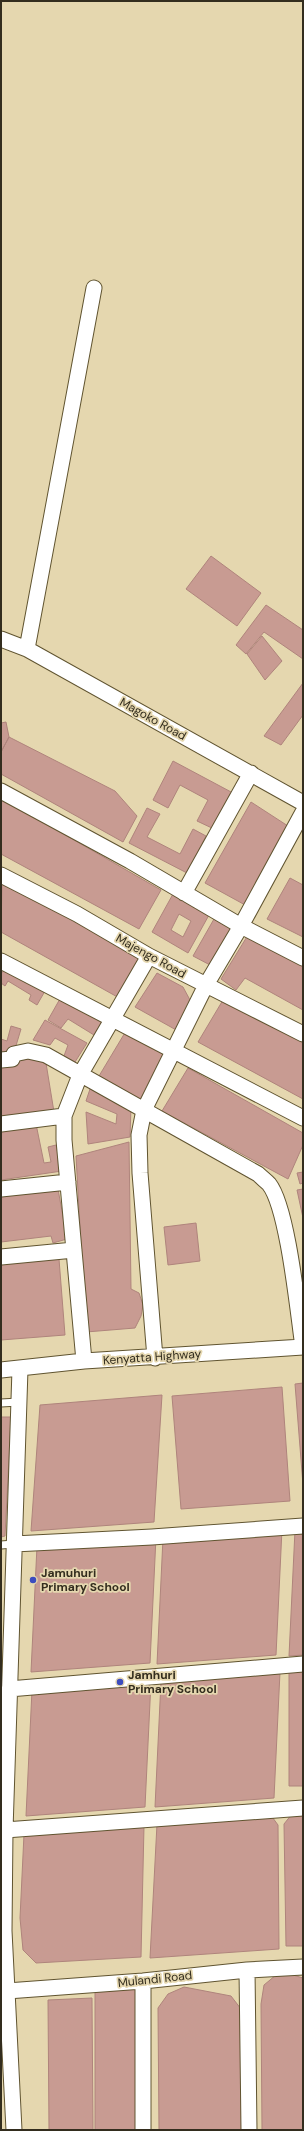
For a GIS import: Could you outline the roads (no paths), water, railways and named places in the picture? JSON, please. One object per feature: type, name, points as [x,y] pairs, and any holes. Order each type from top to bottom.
[{"type":"street","points":[[27,649],[94,288]]},
{"type":"street","name":"Magoko Road","points":[[1,639],[27,649],[303,802]]},
{"type":"street","points":[[184,893],[251,773]]},
{"type":"street","points":[[1,791],[130,861],[241,926],[303,958]]},
{"type":"street","points":[[155,1358],[140,1173],[139,1135],[144,1110],[206,985],[241,926],[303,812]]},
{"type":"street","name":"Majengo Road","points":[[1,875],[77,914],[149,956],[303,1034]]},
{"type":"street","points":[[84,1362],[68,1182],[64,1116],[80,1075],[149,956]]},
{"type":"street","points":[[1,961],[303,1118]]},
{"type":"street","points":[[1,1060],[12,1059],[14,1054],[28,1051],[46,1055],[258,1174],[270,1185],[278,1202],[286,1236],[303,1347]]},
{"type":"street","points":[[1,1124],[64,1116]]},
{"type":"street","points":[[1,1189],[68,1182]]},
{"type":"street","points":[[1,1257],[74,1250]]},
{"type":"street","name":"Kenyatta Highway","points":[[1,1370],[84,1362],[303,1347]]},
{"type":"street","points":[[14,2130],[3,1931],[9,1689],[7,1544],[19,1402],[20,1369]]},
{"type":"street","points":[[7,1544],[152,1537],[303,1526]]},
{"type":"street","points":[[9,1689],[303,1664]]},
{"type":"street","points":[[5,1830],[303,1808]]},
{"type":"street","name":"Mulandi Road","points":[[7,1991],[143,1981],[247,1970],[303,1967]]},
{"type":"street","points":[[247,1970],[249,2130]]},
{"type":"street","points":[[143,1981],[143,2130]]},
{"type":"lane","points":[[1,1403],[19,1402]]},
{"type":"place","name":"Jamuhuri Primary School","points":[[33,1580]]},
{"type":"place","name":"Jamhuri Primary School","points":[[120,1682]]}]
